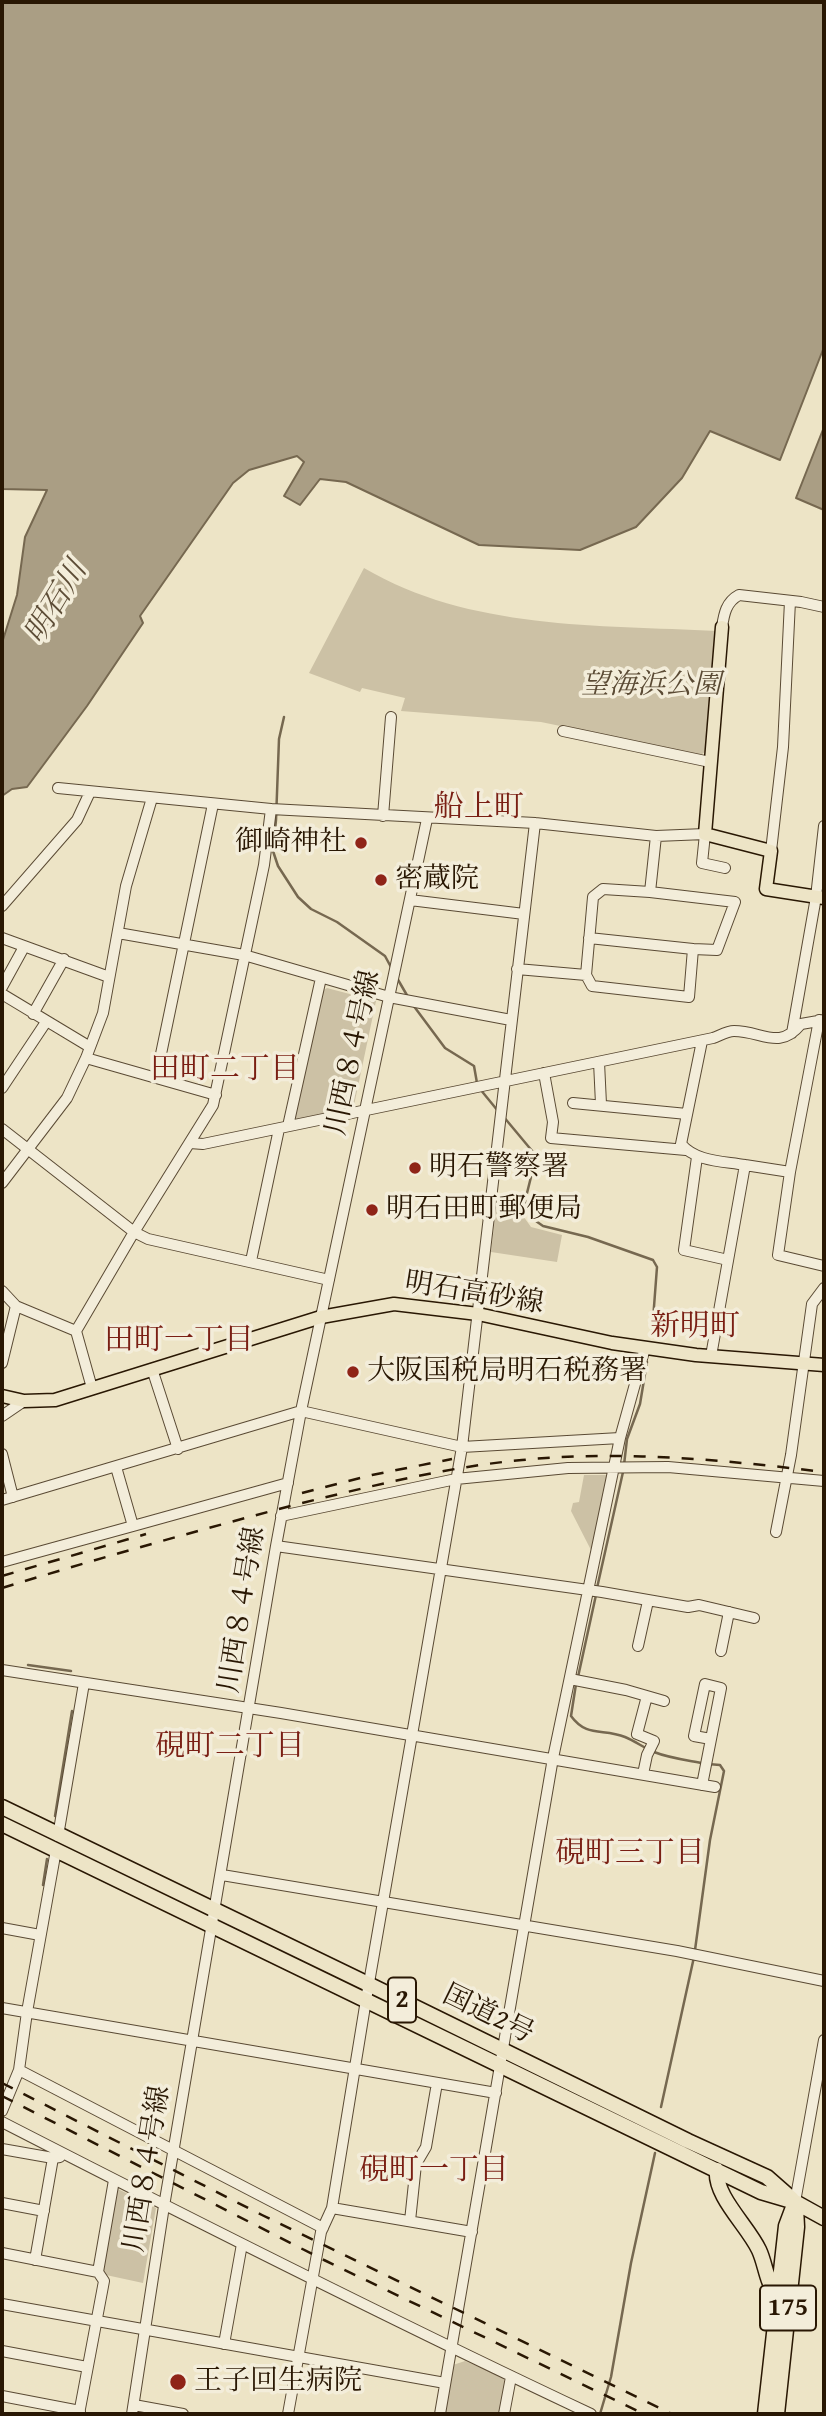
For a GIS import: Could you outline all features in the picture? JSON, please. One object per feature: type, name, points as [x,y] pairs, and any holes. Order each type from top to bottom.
[{"type":"highway","name":"国道2号","points":[[2,1807],[57,1843]]},
{"type":"highway","name":"国道2号","points":[[2,1824],[57,1843],[213,1917],[368,1983],[717,2170],[824,2218]]},
{"type":"highway","name":"国道2号","points":[[213,1917],[366,2000],[502,2057],[767,2177],[795,2203]]},
{"type":"highway","name":"175","points":[[717,2170],[719,2189],[748,2229],[760,2252],[771,2287],[778,2295]]},
{"type":"highway","name":"175","points":[[765,2414],[786,2226],[795,2203]]},
{"type":"highway","name":"175","points":[[778,2414],[797,2227],[795,2203]]},
{"type":"main road","points":[[722,627],[705,834],[771,851],[766,889],[820,897]]},
{"type":"main road","name":"明石高砂線","points":[[2,1396],[24,1401],[55,1399],[321,1317],[394,1304],[478,1314],[645,1348],[824,1365]]},
{"type":"street","points":[[722,627],[724,613],[731,599],[739,596],[824,607]]},
{"type":"street","points":[[771,851],[783,747],[790,601]]},
{"type":"street","points":[[383,816],[391,717]]},
{"type":"street","points":[[563,731],[710,762]]},
{"type":"street","points":[[58,788],[271,809],[535,823],[656,836],[705,834],[702,863],[725,868]]},
{"type":"street","points":[[2,906],[77,820],[90,792]]},
{"type":"street","points":[[2,1183],[67,1098],[86,1058],[103,1013],[126,886],[152,798]]},
{"type":"street","points":[[156,1078],[213,804]]},
{"type":"street","points":[[92,1388],[76,1331],[216,1096],[264,865],[271,809]]},
{"type":"street","name":"川西８４号線","points":[[133,2410],[173,2151],[281,1517],[301,1411],[427,819]]},
{"type":"street","points":[[288,2414],[323,2228],[332,2208],[368,1983],[461,1447],[535,823]]},
{"type":"street","points":[[792,1035],[820,897],[824,826]]},
{"type":"street","points":[[650,892],[656,836]]},
{"type":"street","points":[[589,939],[717,950],[735,902],[603,889],[593,897],[589,939],[586,975],[592,986],[689,997],[693,949]]},
{"type":"street","points":[[410,900],[524,914]]},
{"type":"street","points":[[118,933],[244,955],[389,997],[511,1020]]},
{"type":"street","points":[[2,938],[109,977]]},
{"type":"street","points":[[2,986],[24,947]]},
{"type":"street","points":[[33,1014],[64,959]]},
{"type":"street","points":[[517,969],[586,975]]},
{"type":"street","points":[[251,1261],[321,978]]},
{"type":"street","points":[[2,994],[90,1047]]},
{"type":"street","points":[[190,1143],[203,1144],[365,1111],[702,1041],[733,1031],[780,1039],[792,1035],[801,1024],[822,1020],[790,1172],[778,1255],[824,1266]]},
{"type":"street","points":[[2,1088],[46,1022]]},
{"type":"street","points":[[702,1041],[681,1144],[697,1157],[790,1172]]},
{"type":"street","points":[[86,1058],[216,1096]]},
{"type":"street","points":[[599,1062],[601,1104]]},
{"type":"street","points":[[544,1073],[553,1122],[551,1138],[686,1150]]},
{"type":"street","points":[[573,1103],[687,1114]]},
{"type":"street","points":[[2,1129],[134,1232],[148,1239],[329,1280]]},
{"type":"street","points":[[697,1157],[684,1250],[728,1260]]},
{"type":"street","points":[[711,1356],[745,1165]]},
{"type":"street","points":[[776,1532],[787,1477],[812,1304],[824,1288]]},
{"type":"street","points":[[2,1291],[16,1306],[76,1331]]},
{"type":"street","points":[[2,1363],[5,1340],[16,1306]]},
{"type":"street","points":[[440,2414],[553,1758],[620,1438],[645,1348]]},
{"type":"street","points":[[152,1369],[178,1449]]},
{"type":"street","points":[[2,1416],[24,1401]]},
{"type":"street","points":[[2,1454],[7,1498],[301,1411],[461,1447],[620,1438]]},
{"type":"street","points":[[116,1467],[133,1527]]},
{"type":"street","points":[[281,1517],[456,1479],[568,1468],[668,1467],[824,1481]]},
{"type":"street","points":[[2,1562],[288,1483]]},
{"type":"street","points":[[276,1546],[602,1592],[688,1607],[699,1605],[754,1618]]},
{"type":"street","points":[[638,1646],[648,1601]]},
{"type":"street","points":[[721,1651],[729,1612]]},
{"type":"street","points":[[2,1670],[281,1713],[715,1787]]},
{"type":"street","points":[[570,1679],[664,1701]]},
{"type":"street","points":[[2,2111],[19,2070],[84,1684]]},
{"type":"street","points":[[702,1785],[711,1740],[721,1688],[705,1684],[694,1736],[711,1740]]},
{"type":"street","points":[[643,1774],[654,1741],[637,1734],[647,1696]]},
{"type":"street","points":[[222,1875],[694,1954],[824,1981]]},
{"type":"street","points":[[2,1928],[40,1935]]},
{"type":"street","points":[[2,2008],[496,2093]]},
{"type":"street","points":[[795,2203],[824,2040]]},
{"type":"street","points":[[19,2070],[323,2228]]},
{"type":"street","points":[[410,2221],[416,2164],[426,2147],[437,2083]]},
{"type":"street","points":[[2,2122],[452,2349],[591,2414]]},
{"type":"street","points":[[2,2149],[53,2158],[68,2156]]},
{"type":"street","points":[[35,2260],[53,2158]]},
{"type":"street","points":[[97,2272],[114,2180]]},
{"type":"street","points":[[2,2203],[44,2211]]},
{"type":"street","points":[[332,2208],[472,2232]]},
{"type":"street","points":[[225,2344],[242,2244]]},
{"type":"street","points":[[2,2253],[97,2272],[104,2281],[79,2412],[2,2396]]},
{"type":"street","points":[[2,2304],[445,2383]]},
{"type":"street","points":[[2,2351],[88,2367]]},
{"type":"street","points":[[504,2414],[511,2377]]},
{"type":"street","points":[[133,2410],[184,2414]]},
{"type":"green space","name":"望海浜公園","points":[[364,568],[404,588],[490,614],[581,625],[717,631],[707,750],[701,755],[541,722],[401,711],[405,698],[362,688],[360,692],[309,673]]},
{"type":"green space","points":[[327,988],[376,1001],[353,1110],[297,1121],[294,1115],[322,991]]},
{"type":"green space","points":[[496,1209],[521,1213],[531,1227],[562,1235],[557,1262],[491,1252]]},
{"type":"green space","points":[[584,1475],[606,1475],[607,1481],[592,1552],[571,1511],[573,1503],[579,1502]]},
{"type":"green space","points":[[118,2189],[156,2208],[143,2283],[106,2275],[103,2271]]},
{"type":"green space","points":[[465,2361],[503,2377],[505,2382],[499,2414],[445,2414],[453,2365]]},
{"type":"water","name":"明石川","points":[[2,2],[824,2],[824,347],[780,460],[710,431],[682,478],[636,527],[580,550],[479,545],[346,482],[320,479],[300,505],[284,496],[304,462],[297,456],[249,470],[233,483],[140,616],[143,623],[87,706],[27,787],[12,789],[2,796],[2,643],[17,595],[25,537],[47,490],[2,489]]},
{"type":"water","points":[[824,427],[824,510],[796,498]]},
{"type":"waterway","points":[[284,717],[279,739],[273,851],[278,866],[298,897],[311,909],[337,922],[385,956],[392,969]]},
{"type":"waterway","points":[[397,978],[408,997]]},
{"type":"waterway","points":[[413,1005],[445,1048],[474,1066],[477,1083]]},
{"type":"waterway","points":[[480,1089],[498,1111]]},
{"type":"waterway","points":[[503,1116],[533,1152],[534,1165],[525,1201],[533,1219],[543,1226],[588,1237],[653,1260],[657,1267],[652,1333]]},
{"type":"waterway","points":[[624,1465],[627,1439],[640,1404],[647,1362]]},
{"type":"waterway","points":[[597,1588],[623,1472]]},
{"type":"waterway","points":[[578,1677],[596,1595]]},
{"type":"waterway","points":[[28,1665],[71,1671]]},
{"type":"waterway","points":[[576,1684],[571,1716],[583,1727],[617,1734],[660,1754],[702,1763]]},
{"type":"waterway","points":[[55,1816],[72,1711]]},
{"type":"waterway","points":[[695,1950],[710,1840],[724,1771],[720,1765],[708,1764]]},
{"type":"waterway","points":[[43,1885],[47,1859]]},
{"type":"waterway","points":[[661,2107],[694,1957]]},
{"type":"waterway","points":[[600,2414],[611,2377],[631,2263],[655,2153]]},
{"type":"railway","points":[[2,1588],[298,1504],[465,1467],[560,1457],[636,1456],[711,1460],[824,1472]]},
{"type":"railway","points":[[302,1493],[452,1459]]},
{"type":"railway","points":[[2,1576],[146,1534]]},
{"type":"railway","points":[[2,2083],[262,2215],[672,2414]]},
{"type":"railway","points":[[2,2096],[324,2260],[644,2414]]},
{"type":"place","name":"御崎神社","points":[[361,843]]},
{"type":"place","name":"密蔵院","points":[[381,880]]},
{"type":"place","name":"明石警察署","points":[[415,1168]]},
{"type":"place","name":"明石田町郵便局","points":[[372,1210]]},
{"type":"place","name":"大阪国税局明石税務署","points":[[353,1372]]},
{"type":"place","name":"王子回生病院","points":[[178,2382]]},
{"type":"district","name":"船上町","points":[[479,808]]},
{"type":"district","name":"田町二丁目","points":[[225,1070]]},
{"type":"district","name":"新明町","points":[[695,1327]]},
{"type":"district","name":"田町一丁目","points":[[179,1341]]},
{"type":"district","name":"硯町二丁目","points":[[230,1747]]},
{"type":"district","name":"硯町三丁目","points":[[630,1854]]},
{"type":"district","name":"硯町一丁目","points":[[434,2171]]}]
